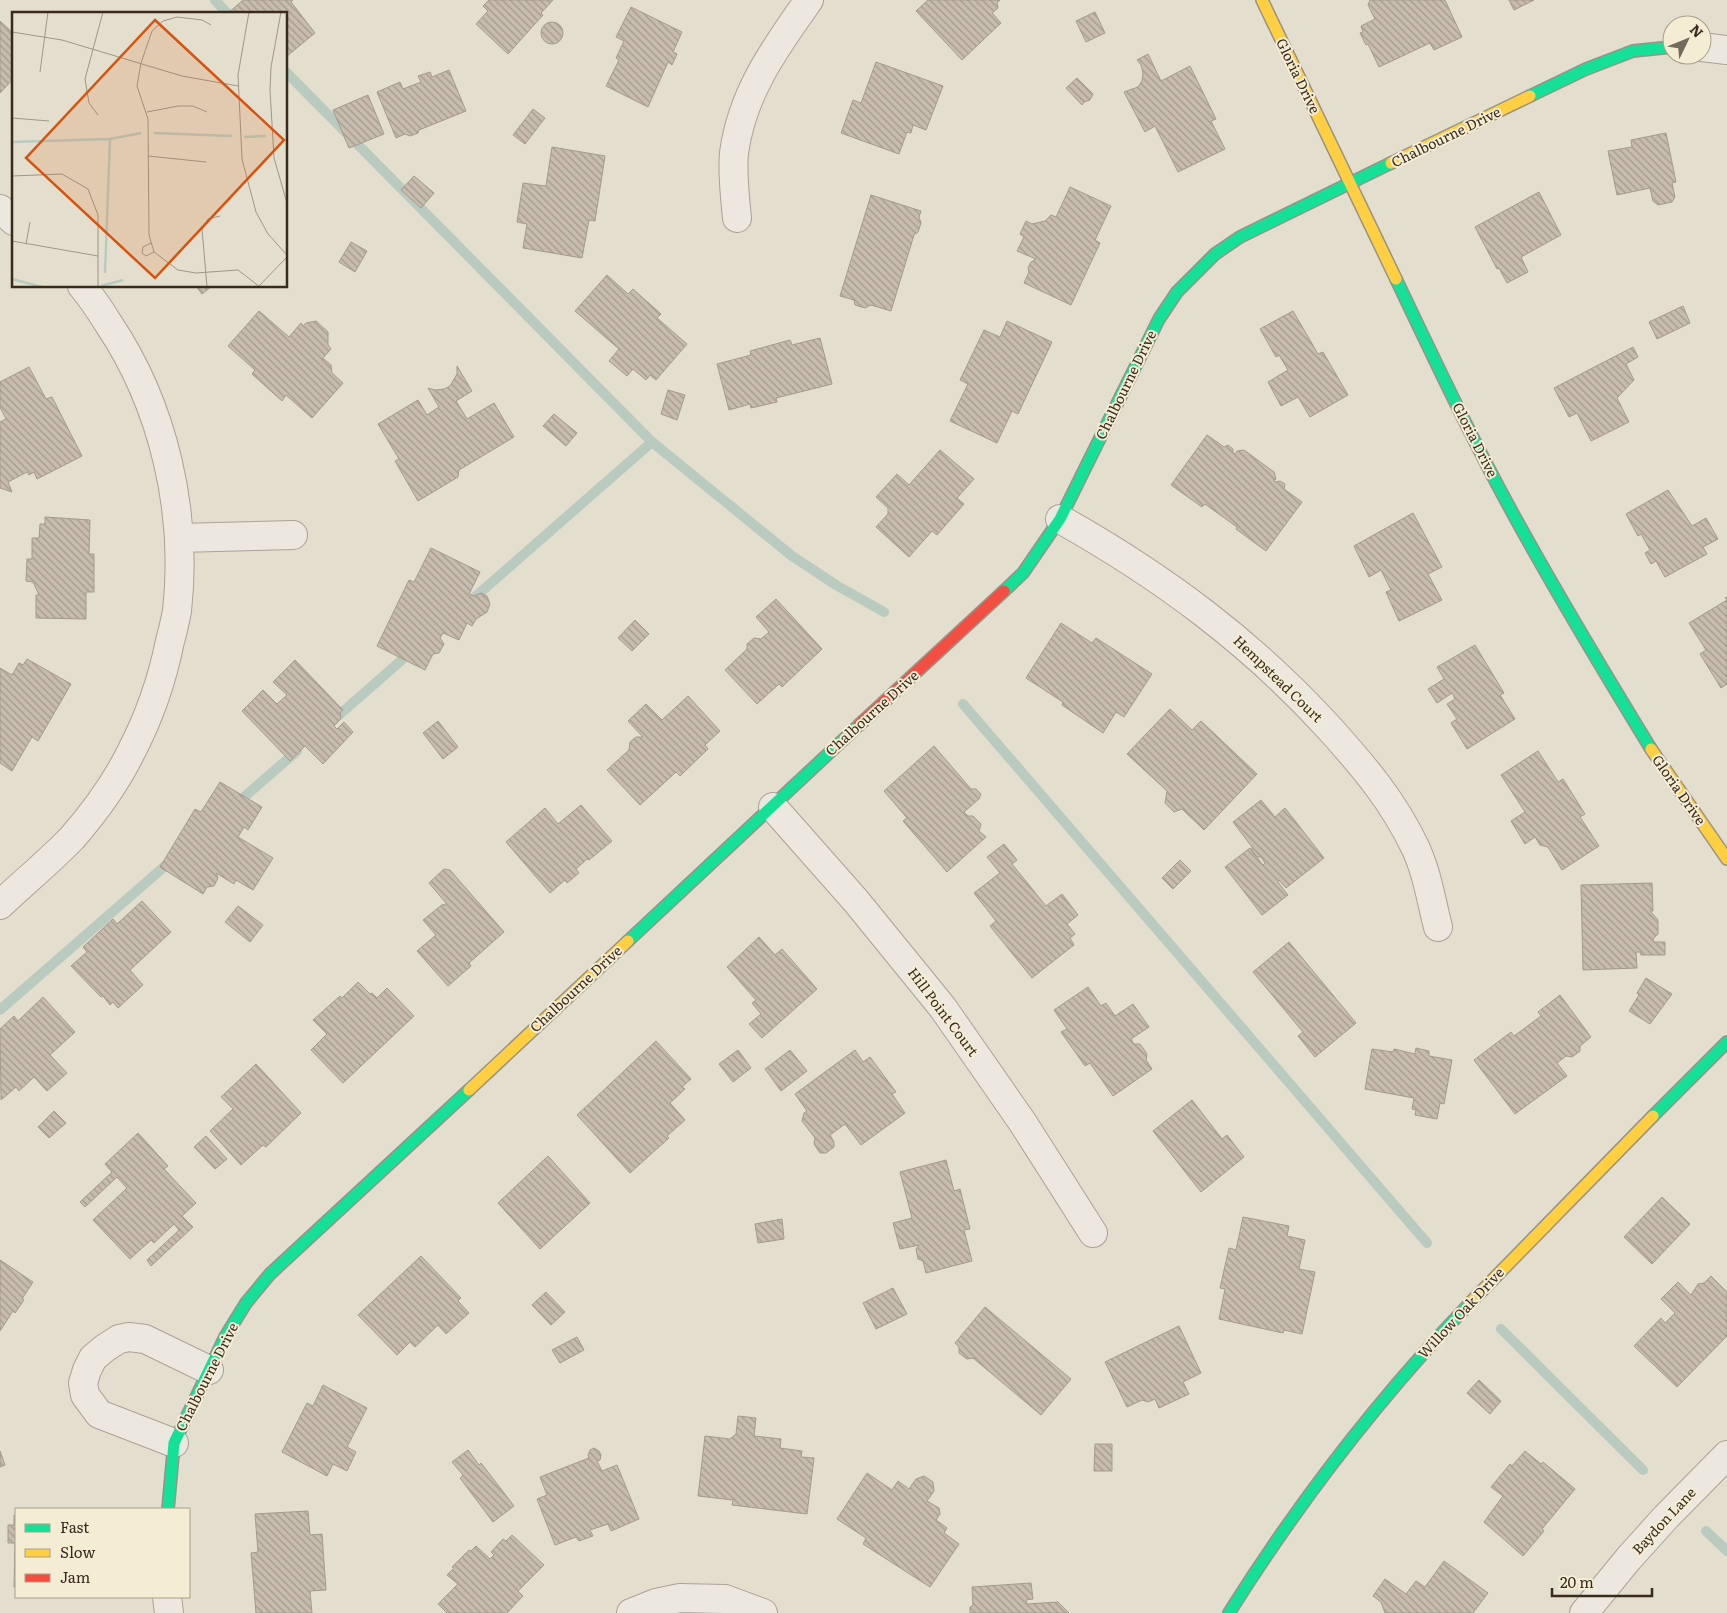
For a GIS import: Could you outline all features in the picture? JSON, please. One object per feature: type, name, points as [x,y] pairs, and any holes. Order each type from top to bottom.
[{"type":"street","points":[[737,218],[734,155],[740,121],[758,77],[776,46],[808,0]]},
{"type":"street","name":"Gloria Drive","points":[[1262,0],[1450,390],[1522,529],[1563,604],[1654,754],[1727,859]]},
{"type":"street","name":"Chalbourne Drive","points":[[168,1508],[174,1443],[225,1337],[242,1310],[270,1274],[1023,573],[1060,519],[1159,319],[1177,292],[1215,254],[1240,237],[1350,182],[1421,150],[1586,69],[1633,51],[1662,48]]},
{"type":"street","points":[[1712,48],[1727,50]]},
{"type":"street","points":[[0,209],[12,219]]},
{"type":"street","points":[[0,904],[72,837],[100,802],[130,756],[148,717],[163,674],[177,612],[179,538],[172,482],[159,430],[142,384],[119,339],[84,288]]},
{"type":"street","name":"Hempstead Court","points":[[1060,519],[1109,547],[1170,587],[1236,638],[1297,693],[1366,768],[1386,795],[1415,847],[1423,868],[1438,927]]},
{"type":"street","points":[[179,538],[292,535]]},
{"type":"street","name":"Hill Point Court","points":[[773,807],[856,901],[943,1008],[1023,1123],[1094,1233]]},
{"type":"street","name":"Willow Oak Drive","points":[[1230,1613],[1252,1575],[1294,1513],[1339,1453],[1394,1386],[1462,1311],[1635,1133],[1727,1042]]},
{"type":"street","points":[[174,1443],[99,1414],[86,1395],[83,1383],[87,1370],[93,1358],[105,1348],[119,1339],[129,1337],[145,1339],[209,1370]]},
{"type":"street","name":"Baydon Lane","points":[[1584,1613],[1629,1558],[1666,1517],[1727,1455]]},
{"type":"street","points":[[167,1598],[169,1613]]},
{"type":"street","points":[[631,1613],[656,1603],[680,1598],[725,1599],[763,1613]]},
{"type":"building","points":[[243,0],[293,0],[291,2],[315,33],[288,55],[288,12],[229,12]]},
{"type":"building","points":[[489,0],[553,0],[541,13],[543,15],[508,54],[476,24],[488,11],[483,6]]},
{"type":"building","points":[[928,0],[1000,0],[997,3],[998,8],[992,13],[1001,23],[962,60],[916,11]]},
{"type":"building","points":[[1370,0],[1445,0],[1462,37],[1434,50],[1430,43],[1379,67],[1368,44],[1366,45],[1360,33],[1363,32],[1361,26],[1375,19],[1368,5]]},
{"type":"building","points":[[1509,0],[1534,0],[1514,10]]},
{"type":"building","points":[[631,7],[682,32],[673,52],[677,54],[672,65],[668,62],[648,107],[606,86],[619,60],[616,58],[624,41],[616,37]]},
{"type":"building","points":[[1095,12],[1105,33],[1086,42],[1076,21]]},
{"type":"building","points":[[0,21],[12,32],[12,80],[0,93]]},
{"type":"building","points":[[552,22],[560,25],[563,33],[560,41],[552,44],[544,41],[541,33],[544,25]]},
{"type":"building","points":[[1148,54],[1161,81],[1190,66],[1216,119],[1211,121],[1225,149],[1178,172],[1155,126],[1145,132],[1124,92],[1138,87],[1142,81],[1143,73],[1141,65],[1137,60]]},
{"type":"building","points":[[876,62],[943,86],[926,130],[913,125],[911,133],[907,132],[899,154],[841,133],[853,100],[861,103]]},
{"type":"building","points":[[449,70],[466,111],[419,130],[418,133],[410,136],[405,134],[396,138],[377,92],[400,82],[403,89],[421,82],[418,76],[430,72],[432,77]]},
{"type":"building","points":[[1077,78],[1093,94],[1090,100],[1082,105],[1066,88]]},
{"type":"building","points":[[368,95],[384,134],[349,148],[333,110]]},
{"type":"building","points":[[533,109],[545,118],[525,144],[513,135]]},
{"type":"building","points":[[1666,133],[1676,182],[1672,183],[1675,197],[1672,202],[1658,205],[1653,201],[1650,188],[1617,195],[1608,151],[1632,147],[1631,140]]},
{"type":"building","points":[[552,147],[605,156],[595,221],[589,220],[582,258],[523,248],[527,224],[517,222],[523,183],[546,186]]},
{"type":"building","points":[[414,176],[434,193],[421,208],[401,190]]},
{"type":"building","points":[[1070,187],[1111,206],[1095,240],[1100,243],[1071,305],[1024,283],[1031,262],[1036,259],[1017,251],[1024,237],[1020,234],[1026,221],[1032,224],[1045,221],[1051,215],[1056,217]]},
{"type":"building","points":[[1539,192],[1561,235],[1521,257],[1528,272],[1507,283],[1499,268],[1497,269],[1475,227]]},
{"type":"building","points":[[871,195],[921,211],[919,217],[921,223],[918,232],[914,235],[891,311],[871,305],[865,308],[855,305],[854,300],[840,296]]},
{"type":"building","points":[[351,242],[367,251],[355,272],[339,262]]},
{"type":"building","points":[[607,275],[628,294],[633,289],[661,314],[657,318],[687,344],[656,380],[650,375],[646,380],[633,369],[627,376],[609,361],[619,349],[575,311]]},
{"type":"building","points":[[198,288],[210,288],[202,294]]},
{"type":"building","points":[[1683,306],[1690,323],[1657,339],[1649,322]]},
{"type":"building","points":[[259,311],[289,337],[301,323],[303,326],[306,323],[316,321],[328,332],[328,345],[331,349],[322,359],[331,365],[332,373],[343,383],[312,418],[286,395],[282,401],[252,374],[255,370],[228,346]]},
{"type":"building","points":[[1293,311],[1318,354],[1323,352],[1348,395],[1310,417],[1298,397],[1281,406],[1268,382],[1288,370],[1279,355],[1276,357],[1260,329]]},
{"type":"building","points":[[1007,321],[1052,342],[1018,414],[1012,411],[997,443],[950,421],[968,384],[960,380],[984,330],[1000,337]]},
{"type":"building","points":[[820,338],[832,384],[776,398],[777,402],[751,408],[750,404],[729,410],[717,364],[751,355],[750,351],[790,340],[792,345]]},
{"type":"building","points":[[1633,347],[1638,357],[1626,364],[1634,380],[1617,398],[1629,422],[1591,441],[1577,413],[1569,417],[1554,388]]},
{"type":"building","points":[[457,366],[472,391],[456,401],[467,419],[494,403],[514,437],[459,470],[458,477],[418,501],[395,461],[399,459],[378,424],[418,400],[427,415],[439,407],[428,388],[435,390],[450,386],[457,374]]},
{"type":"building","points":[[29,367],[46,399],[52,397],[82,456],[37,479],[34,472],[29,475],[27,472],[8,482],[12,492],[0,488],[0,422],[6,419],[0,407],[0,382]]},
{"type":"building","points":[[668,390],[685,395],[677,420],[661,414]]},
{"type":"building","points":[[554,414],[577,433],[566,446],[543,426]]},
{"type":"building","points":[[1207,435],[1224,447],[1228,445],[1235,454],[1237,451],[1244,450],[1274,472],[1276,479],[1274,481],[1280,481],[1285,484],[1284,489],[1302,502],[1266,551],[1205,504],[1202,507],[1171,485]]},
{"type":"building","points":[[940,450],[974,479],[957,498],[964,504],[937,535],[932,531],[909,557],[876,527],[888,514],[888,508],[876,497],[897,474],[909,485]]},
{"type":"building","points":[[1668,490],[1692,526],[1706,518],[1718,539],[1703,547],[1707,554],[1665,577],[1656,561],[1651,564],[1645,553],[1650,550],[1641,534],[1638,536],[1626,514]]},
{"type":"building","points":[[1413,513],[1442,567],[1428,574],[1442,600],[1399,621],[1386,592],[1391,590],[1381,570],[1369,577],[1354,546]]},
{"type":"building","points":[[45,517],[90,520],[89,554],[94,554],[94,592],[86,592],[86,619],[36,618],[36,595],[39,595],[33,582],[26,581],[27,559],[32,559],[32,538],[39,538],[40,524],[45,524]]},
{"type":"building","points":[[431,548],[480,572],[469,594],[474,596],[481,593],[487,596],[490,604],[487,612],[476,619],[472,626],[467,623],[459,640],[443,633],[440,638],[444,644],[439,653],[433,654],[425,670],[377,646],[409,580],[414,582]]},
{"type":"building","points":[[776,599],[822,649],[782,687],[779,684],[757,704],[725,670],[747,649],[747,644],[754,638],[761,639],[769,632],[756,617]]},
{"type":"building","points":[[1727,600],[1727,684],[1721,688],[1700,654],[1706,650],[1689,623]]},
{"type":"building","points":[[635,620],[649,634],[632,651],[618,638]]},
{"type":"building","points":[[1061,623],[1092,643],[1096,638],[1152,674],[1124,717],[1116,712],[1103,733],[1062,705],[1063,702],[1026,678]]},
{"type":"building","points":[[1475,645],[1504,693],[1500,695],[1515,719],[1467,749],[1451,723],[1457,719],[1447,704],[1455,699],[1452,693],[1437,703],[1428,689],[1444,679],[1437,667]]},
{"type":"building","points":[[27,659],[71,684],[38,741],[32,737],[12,771],[0,763],[0,668],[12,675],[19,663],[23,665]]},
{"type":"building","points":[[295,660],[343,710],[340,713],[341,718],[334,726],[337,729],[344,722],[353,732],[323,764],[305,746],[290,761],[242,711],[263,690],[277,704],[287,695],[273,682]]},
{"type":"building","points":[[688,696],[720,731],[705,745],[708,749],[680,776],[676,772],[640,805],[607,770],[629,750],[630,742],[636,737],[643,737],[628,721],[646,704],[662,720]]},
{"type":"building","points":[[1170,709],[1192,730],[1201,721],[1257,774],[1204,830],[1182,809],[1174,812],[1165,803],[1167,791],[1127,754]]},
{"type":"building","points":[[438,721],[458,747],[443,759],[423,733]]},
{"type":"building","points":[[934,746],[971,789],[976,789],[981,794],[979,799],[964,812],[968,816],[973,816],[981,824],[979,831],[986,837],[947,872],[903,821],[907,818],[884,791]]},
{"type":"building","points":[[1538,751],[1558,782],[1563,779],[1585,814],[1580,817],[1599,846],[1562,870],[1548,847],[1540,845],[1535,837],[1525,844],[1511,821],[1525,812],[1501,775]]},
{"type":"building","points":[[220,782],[262,807],[248,830],[244,827],[238,837],[273,858],[253,890],[236,880],[234,884],[216,873],[218,878],[214,886],[207,887],[203,894],[160,867],[195,809],[201,812]]},
{"type":"building","points":[[1261,800],[1275,817],[1285,808],[1324,858],[1286,888],[1279,880],[1278,882],[1288,895],[1262,915],[1225,867],[1250,848],[1252,851],[1252,847],[1233,822]],"holes":[[[1257,857],[1261,857],[1265,863],[1263,865]]]},
{"type":"building","points":[[581,805],[612,841],[576,869],[579,873],[567,883],[565,880],[550,893],[506,842],[545,808],[558,824]]},
{"type":"building","points":[[1004,844],[1017,860],[1012,864],[1046,906],[1062,894],[1078,915],[1067,924],[1075,934],[1070,938],[1074,945],[1032,978],[990,926],[996,921],[974,893],[1000,873],[987,857]]},
{"type":"building","points":[[1180,860],[1191,871],[1173,889],[1162,878]]},
{"type":"building","points":[[444,869],[450,870],[504,932],[469,963],[471,966],[448,986],[417,951],[436,935],[423,920],[446,903],[429,883]]},
{"type":"building","points":[[1652,883],[1653,911],[1650,911],[1658,920],[1658,934],[1653,939],[1654,942],[1665,942],[1665,955],[1641,955],[1640,952],[1636,952],[1637,968],[1583,970],[1581,885]]},
{"type":"building","points":[[142,901],[171,932],[130,970],[143,985],[118,1008],[113,1002],[110,1005],[103,996],[101,997],[71,966],[87,952],[83,947],[113,919],[117,924]]},
{"type":"building","points":[[238,906],[263,925],[250,942],[225,922]]},
{"type":"building","points":[[759,937],[775,955],[782,949],[817,989],[762,1038],[749,1024],[761,1014],[752,1003],[756,1000],[727,967]]},
{"type":"building","points":[[1289,942],[1356,1023],[1315,1057],[1298,1036],[1303,1032],[1253,972]]},
{"type":"building","points":[[1646,978],[1672,994],[1650,1024],[1629,1011],[1639,995],[1637,993]]},
{"type":"building","points":[[358,982],[377,998],[387,988],[414,1016],[343,1083],[311,1050],[327,1034],[313,1020],[340,996],[342,998]]},
{"type":"building","points":[[1088,987],[1101,1006],[1106,1003],[1115,1016],[1133,1004],[1149,1027],[1131,1039],[1134,1044],[1140,1044],[1147,1054],[1146,1060],[1152,1069],[1113,1096],[1090,1063],[1085,1066],[1061,1032],[1067,1029],[1054,1010]]},
{"type":"building","points":[[1560,995],[1591,1037],[1580,1046],[1580,1051],[1572,1057],[1566,1056],[1557,1063],[1567,1076],[1515,1114],[1474,1060],[1511,1032],[1514,1036],[1541,1016],[1538,1012]]},
{"type":"building","points":[[43,997],[75,1032],[50,1055],[67,1073],[47,1091],[34,1077],[19,1091],[16,1087],[1,1100],[0,1029],[14,1016],[18,1021]]},
{"type":"building","points":[[656,1041],[691,1079],[682,1087],[685,1089],[670,1103],[685,1120],[667,1136],[669,1138],[630,1173],[577,1115]]},
{"type":"building","points":[[1416,1048],[1429,1051],[1429,1056],[1452,1060],[1444,1104],[1440,1103],[1437,1119],[1415,1115],[1416,1110],[1412,1109],[1414,1098],[1365,1089],[1372,1049],[1393,1052],[1394,1049],[1415,1054]]},
{"type":"building","points":[[738,1050],[751,1068],[733,1082],[719,1064]]},
{"type":"building","points":[[790,1050],[807,1071],[781,1091],[765,1069]]},
{"type":"building","points":[[855,1050],[863,1062],[870,1057],[896,1092],[892,1094],[905,1113],[861,1145],[845,1124],[830,1135],[834,1142],[834,1147],[826,1153],[820,1153],[814,1144],[815,1138],[802,1121],[804,1113],[807,1111],[795,1094]]},
{"type":"building","points":[[256,1064],[301,1113],[266,1147],[263,1145],[241,1165],[210,1131],[233,1109],[221,1097]]},
{"type":"building","points":[[1192,1100],[1222,1139],[1227,1135],[1244,1157],[1201,1192],[1153,1131]]},
{"type":"building","points":[[54,1111],[66,1123],[49,1138],[38,1127]]},
{"type":"building","points":[[138,1133],[168,1166],[164,1169],[196,1203],[182,1216],[193,1227],[151,1266],[147,1260],[179,1230],[174,1224],[154,1243],[151,1240],[130,1259],[93,1220],[127,1188],[117,1177],[85,1207],[80,1202],[112,1172],[105,1164]]},
{"type":"building","points":[[206,1136],[227,1159],[215,1169],[194,1147]]},
{"type":"building","points":[[548,1156],[590,1203],[540,1249],[498,1203]]},
{"type":"building","points":[[946,1160],[954,1191],[960,1189],[970,1229],[964,1230],[972,1261],[926,1273],[923,1261],[918,1259],[916,1249],[919,1245],[900,1249],[893,1223],[912,1218],[900,1172]]},
{"type":"building","points":[[1662,1197],[1690,1224],[1652,1264],[1624,1237]]},
{"type":"building","points":[[1243,1217],[1289,1226],[1287,1236],[1305,1240],[1299,1269],[1315,1272],[1302,1334],[1284,1330],[1283,1333],[1219,1319],[1225,1289],[1220,1288],[1229,1248],[1236,1250]]},
{"type":"building","points":[[782,1219],[784,1239],[758,1243],[755,1224]]},
{"type":"building","points":[[421,1256],[461,1298],[458,1301],[469,1313],[446,1334],[438,1325],[415,1347],[410,1342],[397,1355],[358,1315]]},
{"type":"building","points":[[0,1260],[33,1282],[22,1299],[24,1300],[15,1313],[13,1311],[0,1331]]},
{"type":"building","points":[[1711,1276],[1727,1292],[1727,1336],[1677,1387],[1634,1346],[1661,1318],[1665,1323],[1675,1313],[1661,1299],[1678,1282],[1691,1295],[1698,1284],[1704,1283]]},
{"type":"building","points":[[893,1288],[907,1314],[876,1329],[863,1303]]},
{"type":"building","points":[[546,1292],[565,1312],[551,1325],[532,1305]]},
{"type":"building","points":[[985,1307],[1071,1379],[1041,1415],[973,1358],[967,1359],[959,1353],[959,1347],[955,1343]]},
{"type":"building","points":[[1179,1326],[1201,1373],[1183,1382],[1189,1394],[1159,1408],[1155,1399],[1148,1402],[1142,1400],[1127,1407],[1105,1362]]},
{"type":"building","points":[[577,1337],[584,1350],[560,1363],[552,1350]]},
{"type":"building","points":[[1479,1380],[1501,1401],[1490,1414],[1467,1393]]},
{"type":"building","points":[[323,1385],[367,1408],[347,1447],[356,1452],[347,1471],[333,1464],[327,1476],[282,1452],[307,1403],[313,1406]]},
{"type":"building","points":[[738,1416],[756,1418],[754,1436],[781,1439],[780,1448],[802,1451],[801,1457],[814,1458],[807,1514],[732,1505],[733,1500],[698,1496],[705,1436],[730,1439],[736,1434]]},
{"type":"building","points":[[1095,1444],[1112,1444],[1112,1471],[1094,1471]]},
{"type":"building","points":[[594,1448],[601,1455],[600,1460],[597,1461],[602,1471],[617,1465],[639,1519],[611,1531],[608,1524],[590,1530],[593,1536],[579,1541],[576,1537],[555,1545],[537,1499],[547,1495],[540,1477],[589,1458],[590,1450]]},
{"type":"building","points":[[468,1450],[479,1465],[481,1463],[514,1506],[493,1522],[460,1478],[463,1475],[452,1462]]},
{"type":"building","points":[[0,1451],[5,1465],[0,1467]]},
{"type":"building","points":[[1525,1451],[1541,1464],[1543,1462],[1575,1489],[1542,1529],[1544,1531],[1523,1556],[1484,1522],[1503,1496],[1491,1487],[1510,1464],[1512,1466]]},
{"type":"building","points":[[867,1473],[892,1490],[898,1481],[909,1489],[916,1479],[924,1476],[933,1482],[934,1491],[927,1501],[939,1508],[940,1514],[936,1520],[947,1528],[944,1533],[959,1544],[930,1587],[863,1544],[866,1538],[837,1519]]},
{"type":"building","points":[[308,1511],[310,1535],[322,1534],[326,1590],[310,1591],[312,1613],[256,1613],[251,1553],[258,1552],[255,1514]]},
{"type":"building","points":[[14,1515],[15,1543],[8,1543],[8,1525],[14,1525]]},
{"type":"building","points":[[512,1535],[544,1565],[518,1591],[523,1596],[507,1613],[447,1613],[438,1604],[458,1584],[447,1575],[454,1568],[452,1567],[469,1550],[471,1551],[476,1546],[490,1559],[494,1555],[491,1552],[503,1539],[506,1541]]},
{"type":"building","points":[[15,1543],[15,1587],[14,1587]]},
{"type":"building","points":[[1444,1561],[1488,1593],[1473,1613],[1385,1613],[1381,1602],[1373,1596],[1385,1579],[1406,1594],[1416,1581],[1425,1587]]},
{"type":"building","points":[[1031,1583],[1033,1599],[1026,1600],[1027,1604],[1058,1602],[1069,1613],[970,1613],[970,1607],[973,1606],[972,1587]]},
{"type":"waterway","points":[[215,0],[226,12]]},
{"type":"waterway","points":[[288,74],[652,442],[792,556],[836,585],[884,612]]},
{"type":"waterway","points":[[467,604],[652,442]]},
{"type":"waterway","points":[[331,722],[412,651]]},
{"type":"waterway","points":[[963,704],[1427,1243]]},
{"type":"waterway","points":[[235,805],[297,751]]},
{"type":"waterway","points":[[0,1010],[173,859]]},
{"type":"waterway","points":[[1501,1329],[1643,1470]]},
{"type":"waterway","points":[[1706,1531],[1727,1551]]},
{"type":"traffic: fast","points":[[1530,96],[1586,69],[1633,51],[1662,48]]},
{"type":"traffic: fast","points":[[1004,591],[1023,573],[1060,519],[1159,319],[1177,292],[1215,254],[1240,237],[1391,163]]},
{"type":"traffic: fast","points":[[1396,279],[1505,499],[1569,613],[1651,749]]},
{"type":"traffic: fast","points":[[628,941],[859,725]]},
{"type":"traffic: fast","points":[[1653,1116],[1727,1042]]},
{"type":"traffic: fast","points":[[168,1508],[174,1443],[225,1337],[246,1303],[270,1274],[469,1090]]},
{"type":"traffic: fast","points":[[1229,1613],[1256,1571],[1341,1452],[1403,1376],[1470,1303]]},
{"type":"traffic: slow","points":[[1262,0],[1396,279]]},
{"type":"traffic: slow","points":[[1391,163],[1530,96]]},
{"type":"traffic: slow","points":[[1651,749],[1727,859]]},
{"type":"traffic: slow","points":[[469,1090],[628,941]]},
{"type":"traffic: slow","points":[[1470,1303],[1653,1116]]},
{"type":"traffic: jam","points":[[859,725],[1004,591]]}]
